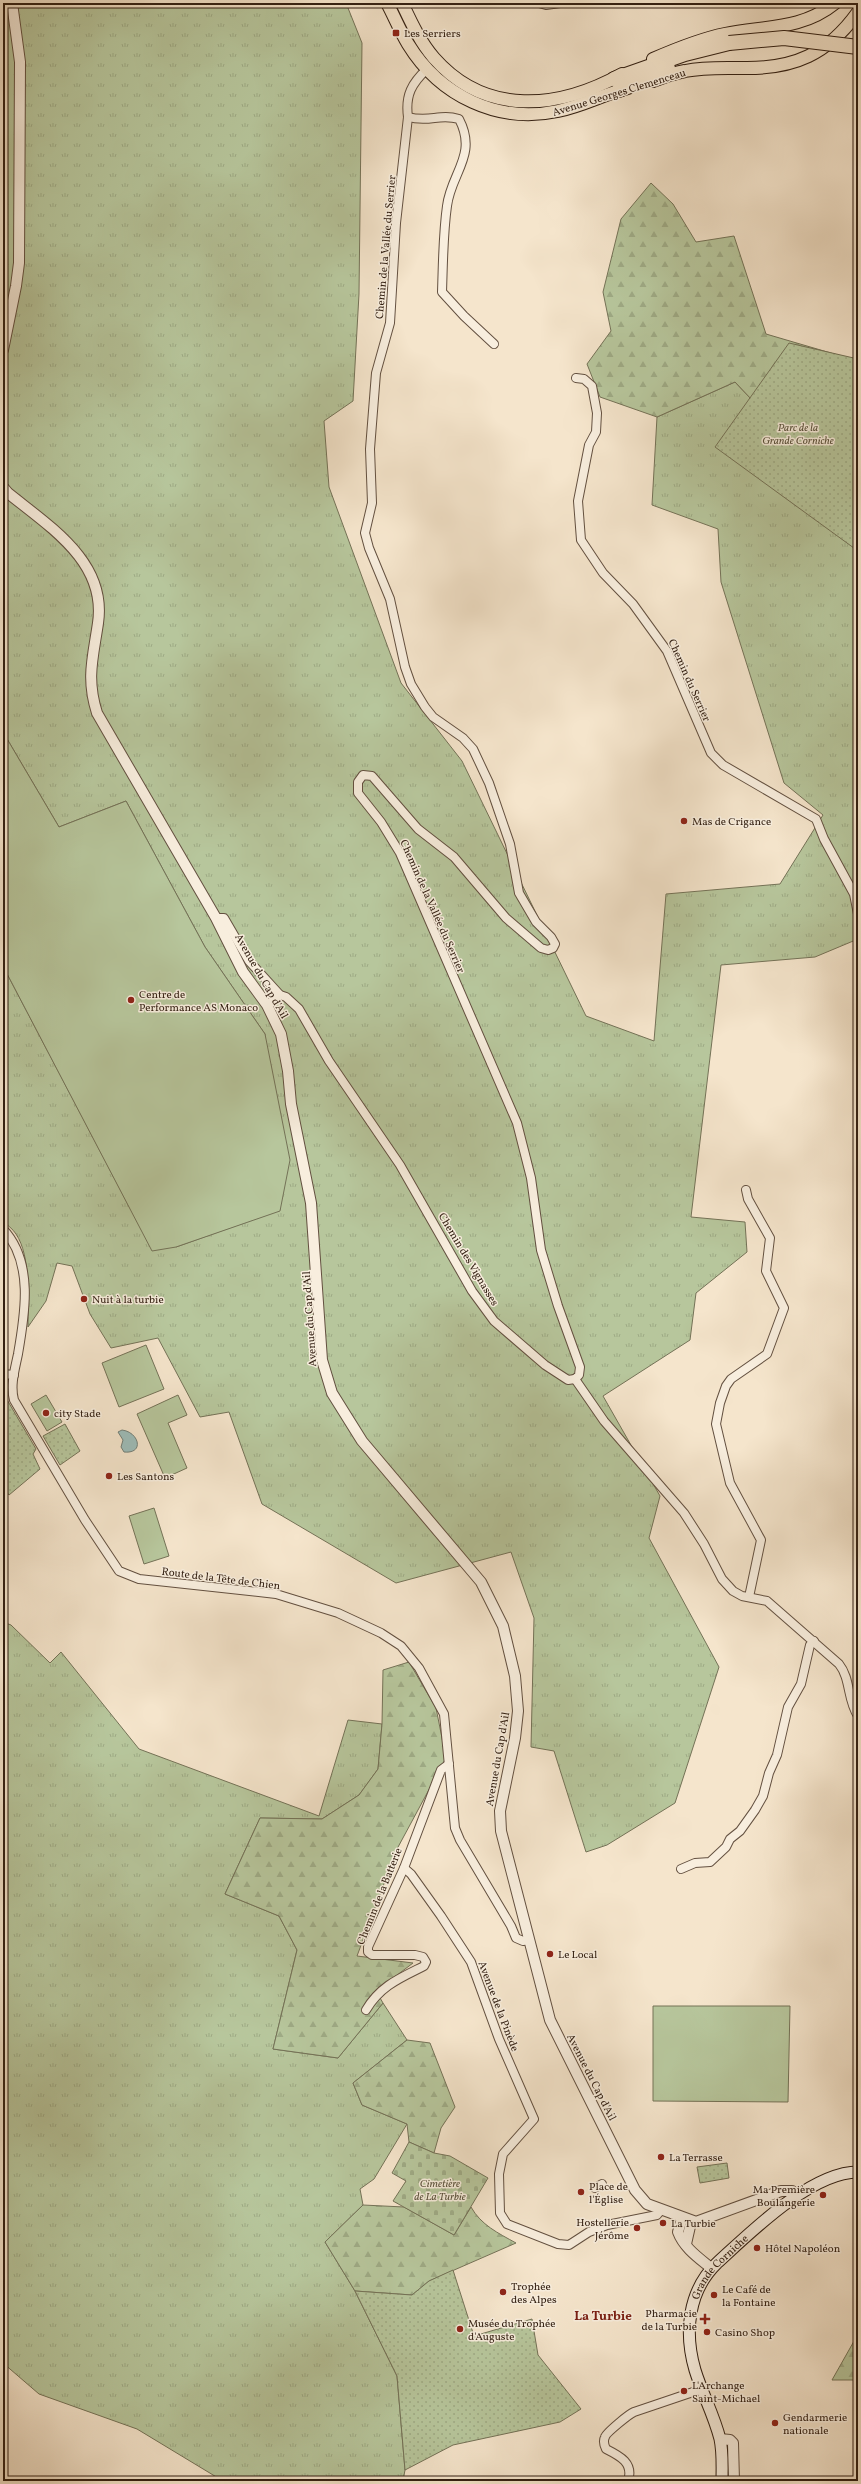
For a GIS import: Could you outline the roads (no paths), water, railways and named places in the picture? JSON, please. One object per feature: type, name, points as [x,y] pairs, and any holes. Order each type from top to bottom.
[{"type":"highway","points":[[616,84],[685,54],[784,38],[858,47]]},
{"type":"highway","points":[[730,47],[788,46],[858,55]]},
{"type":"main road","name":"Avenue Georges Clemenceau","points":[[387,3],[408,44],[426,67],[452,90],[480,107],[511,114],[540,115],[559,111],[616,84],[639,64],[689,44],[724,34],[794,24],[817,16],[835,3]]},
{"type":"main road","name":"Avenue Georges Clemenceau","points":[[402,3],[421,40],[434,57],[460,81],[485,94],[510,101],[553,100],[616,84],[684,71],[713,68],[763,68],[797,62],[821,48],[854,19],[858,12]]},
{"type":"main road","name":"Grande Corniche","points":[[722,2481],[720,2439],[716,2424],[702,2388],[691,2349],[690,2315],[694,2295],[711,2268],[797,2195],[830,2176],[858,2172]]},
{"type":"street","points":[[3,350],[16,286],[19,263],[20,62],[12,3]]},
{"type":"street","points":[[539,3],[546,5],[560,3]]},
{"type":"street","name":"Chemin de la Vallée du Serrier","points":[[426,67],[414,81],[406,103],[408,117],[396,223],[390,323],[376,374],[370,449],[372,503],[366,533],[369,548],[390,599],[405,667],[411,684],[433,717],[463,738],[473,749],[489,783],[510,844],[519,893],[536,922],[551,937],[555,944],[553,948],[548,950],[541,948],[506,918],[454,857],[418,828],[372,776],[363,775],[358,782],[358,793],[381,822],[400,853],[516,1123],[531,1178],[541,1250],[558,1306],[580,1367],[579,1375],[575,1379]]},
{"type":"street","points":[[408,117],[422,120],[446,115],[459,119],[464,129],[465,157],[459,174],[452,183],[447,205],[442,292],[480,333],[494,344]]},
{"type":"street","name":"Chemin du Serrier","points":[[576,378],[584,379],[592,386],[597,413],[596,432],[589,446],[578,501],[581,540],[603,573],[633,604],[667,650],[710,753],[723,765],[816,819],[826,844],[854,894],[858,914]]},
{"type":"street","name":"Avenue du Cap d'Ail","points":[[3,486],[8,494],[70,543],[83,560],[93,579],[99,598],[98,621],[90,678],[97,713],[216,918],[243,972],[267,1005],[281,1034],[288,1071],[291,1104],[311,1203],[322,1360],[332,1392],[362,1441],[481,1582],[493,1604],[508,1646],[518,1711],[500,1820],[550,2020],[635,2190],[647,2204],[687,2220]]},
{"type":"street","name":"Chemin des Vignasses","points":[[216,918],[224,918],[230,924],[250,961],[280,995],[286,997],[299,1009],[329,1061],[400,1164],[472,1291],[494,1321],[545,1365],[568,1380],[575,1379]]},
{"type":"street","points":[[267,1005],[280,995]]},
{"type":"street","points":[[746,1190],[748,1199],[770,1238],[766,1271],[784,1308],[767,1354],[731,1379],[726,1386],[717,1414],[717,1433],[730,1483],[761,1540],[748,1597]]},
{"type":"street","name":"Route de la Tête de Chien","points":[[3,1229],[6,1239],[17,1250],[22,1268],[24,1296],[22,1330],[12,1392],[14,1400],[85,1520],[119,1571],[139,1579],[276,1594],[338,1613],[381,1633],[406,1652],[437,1697],[444,1714],[455,1828],[460,1840],[512,1926],[516,1938],[523,1941],[529,1940]]},
{"type":"street","points":[[3,1374],[14,1375]]},
{"type":"street","points":[[575,1379],[604,1420],[684,1513],[704,1544],[722,1579],[733,1591],[748,1597],[767,1601],[814,1641],[844,1671],[852,1708],[858,1716]]},
{"type":"street","points":[[681,1869],[696,1863],[710,1862],[726,1847],[730,1839],[740,1831],[758,1806],[780,1746],[788,1707],[801,1684],[810,1645],[814,1641]]},
{"type":"street","name":"Chemin de la Batterie","points":[[366,2010],[379,1991],[390,1982],[424,1966],[426,1962],[423,1957],[415,1955],[372,1955],[368,1952],[368,1947],[404,1868],[441,1770],[449,1764]]},
{"type":"street","name":"Avenue de la Pinède","points":[[404,1868],[411,1874],[442,1916],[471,1962],[499,2039],[534,2119],[503,2154],[499,2174],[500,2214],[502,2220],[516,2228],[563,2245],[575,2242],[589,2232],[607,2225],[657,2215],[661,2210]]},
{"type":"street","points":[[711,2268],[692,2253],[678,2232],[687,2220],[700,2221],[781,2191],[792,2191],[797,2195]]},
{"type":"street","points":[[628,2481],[630,2471],[628,2465],[622,2458],[606,2449],[603,2440],[606,2434],[614,2429],[624,2417],[702,2388]]},
{"type":"street","points":[[720,2439],[730,2440],[733,2443],[734,2481]]},
{"type":"water","points":[[122,1430],[128,1432],[136,1438],[137,1446],[135,1450],[131,1452],[124,1452],[121,1447],[123,1440],[118,1432]]},
{"type":"place","name":"Les Serriers","points":[[396,33]]},
{"type":"place","name":"Mas de Crigance","points":[[684,821]]},
{"type":"place","name":"Centre de Performance AS Monaco","points":[[131,1000]]},
{"type":"place","name":"Nuit à la turbie","points":[[84,1299]]},
{"type":"place","name":"city Stade","points":[[46,1413]]},
{"type":"place","name":"Les Santons","points":[[109,1476]]},
{"type":"place","name":"Le Local","points":[[550,1954]]},
{"type":"place","name":"La Terrasse","points":[[661,2157]]},
{"type":"place","name":"Place de l'Église","points":[[581,2192]]},
{"type":"place","name":"Ma Première Boulangerie","points":[[823,2195]]},
{"type":"place","name":"La Turbie","points":[[663,2223]]},
{"type":"place","name":"Hostellerie Jérôme","points":[[637,2228]]},
{"type":"place","name":"Hôtel Napoléon","points":[[757,2248]]},
{"type":"place","name":"Trophée des Alpes","points":[[503,2292]]},
{"type":"place","name":"Le Café de la Fontaine","points":[[714,2295]]},
{"type":"place","name":"Pharmacie de la Turbie","points":[[705,2319]]},
{"type":"place","name":"Musée du Trophée d'Auguste","points":[[460,2329]]},
{"type":"place","name":"Casino Shop","points":[[707,2332]]},
{"type":"place","name":"L'Archange Saint-Michael","points":[[684,2391]]},
{"type":"place","name":"Gendarmerie nationale","points":[[775,2423]]},
{"type":"district","name":"La Turbie","points":[[603,2315]]},
{"type":"park label","name":"Parc de la Grande Corniche","points":[[798,433]]},
{"type":"park label","name":"Cimetière de La Turbie","points":[[440,2189]]}]
